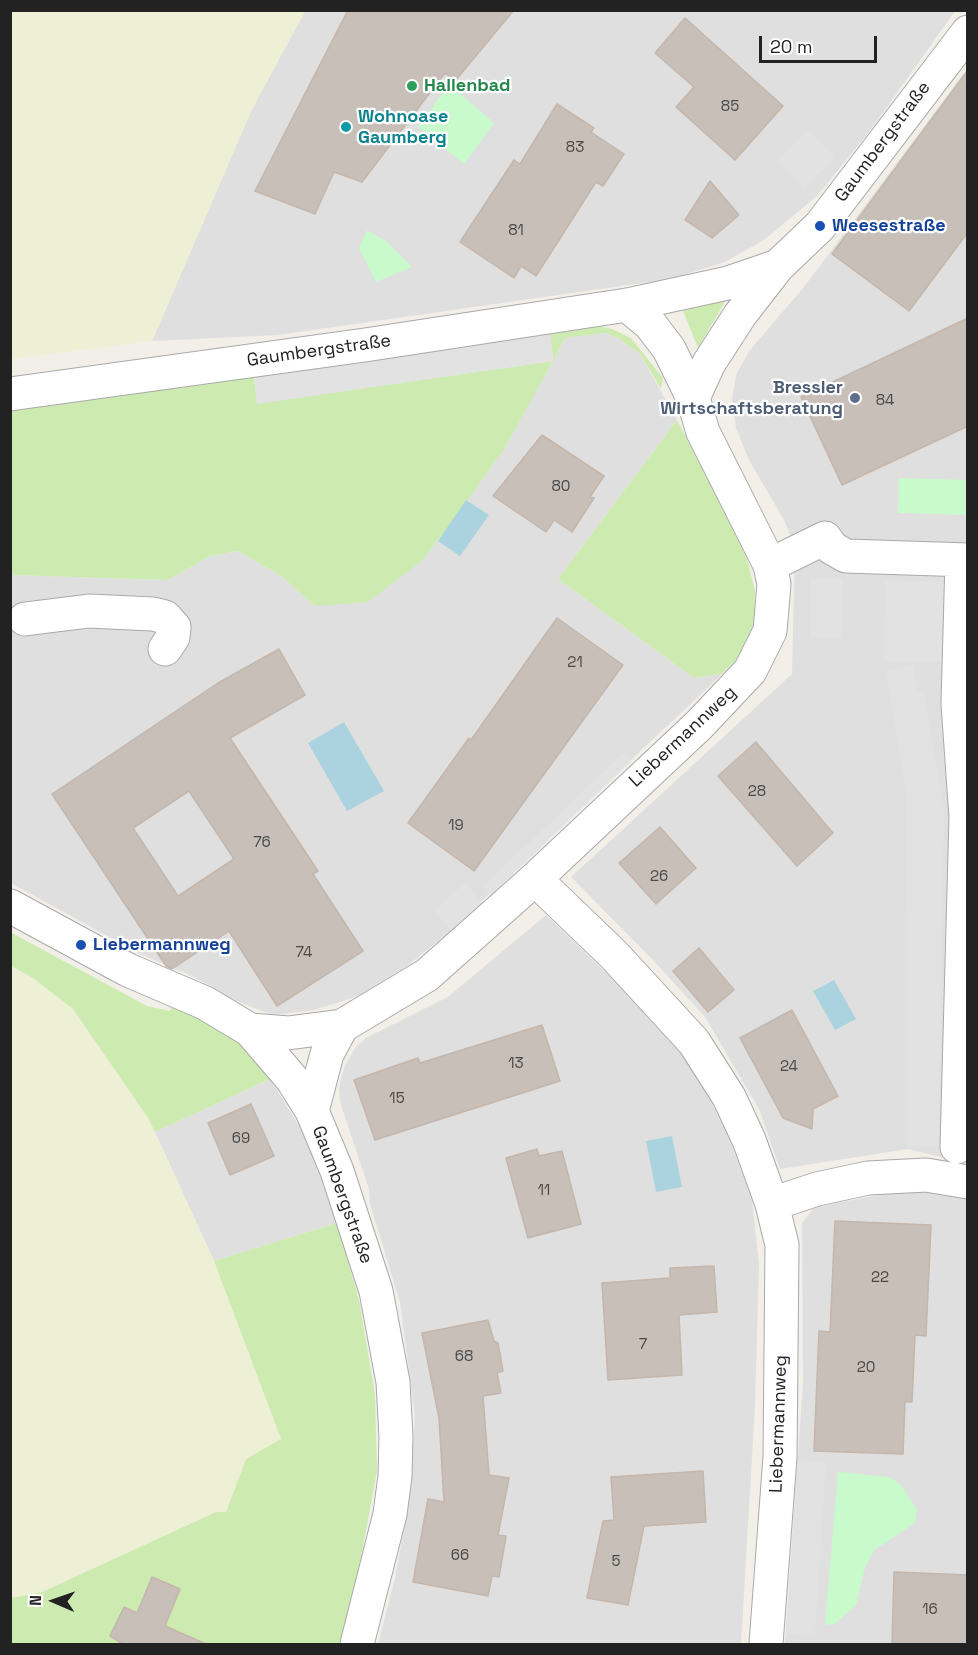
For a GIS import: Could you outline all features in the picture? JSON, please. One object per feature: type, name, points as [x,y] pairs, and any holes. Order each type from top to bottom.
[{"type":"street","name":"Gaumbergstraße","points":[[10,394],[365,345],[627,305],[729,283],[778,266],[820,226],[968,32]]},
{"type":"street","points":[[693,398],[716,354],[741,315],[778,266]]},
{"type":"street","points":[[627,305],[650,324],[669,349],[693,398]]},
{"type":"street","name":"Liebermannweg","points":[[250,1030],[288,1033],[342,1026],[427,975],[535,879],[699,724],[750,671],[770,631],[774,584],[770,565],[703,432],[693,398]]},
{"type":"street","points":[[770,565],[825,538],[832,548],[846,556],[965,560],[958,704],[966,817],[957,1147]]},
{"type":"street","points":[[25,619],[89,611],[153,614],[165,617],[174,627],[173,638],[165,649]]},
{"type":"street","name":"Liebermannweg","points":[[535,879],[614,955],[694,1042],[729,1097],[749,1140],[772,1204],[782,1245],[780,1457],[766,1644]]},
{"type":"street","name":"Gaumbergstraße","points":[[10,906],[128,970],[205,1003],[250,1030],[292,1079],[312,1111],[337,1171],[376,1291],[393,1382],[396,1437],[392,1495],[379,1563],[357,1644]]},
{"type":"street","points":[[312,1111],[327,1054],[342,1026]]},
{"type":"street","points":[[772,1204],[817,1189],[868,1179],[926,1175],[968,1182]]},
{"type":"shaded area","points":[[305,11],[955,11],[872,128],[817,196],[764,240],[725,262],[670,279],[278,335],[152,341],[252,109]]},
{"type":"shaded area","points":[[967,69],[967,1163],[908,1149],[780,1169],[759,1109],[705,1017],[652,959],[571,877],[792,674],[795,547],[784,520],[749,460],[736,428],[732,399],[736,375],[749,351],[804,287]]},
{"type":"shaded area","points":[[808,130],[835,157],[805,188],[777,161]]},
{"type":"shaded area","points":[[550,329],[553,361],[257,404],[254,376]]},
{"type":"shaded area","points":[[605,333],[618,338],[640,354],[677,420],[558,579],[694,678],[722,674],[448,933],[407,966],[358,996],[314,1010],[273,1015],[236,1001],[192,976],[138,953],[11,883],[11,575],[168,580],[210,556],[238,551],[281,576],[315,606],[423,560],[505,448],[565,338]]},
{"type":"shaded area","points":[[811,579],[843,579],[841,638],[810,637]]},
{"type":"shaded area","points":[[885,580],[944,582],[942,662],[884,661]]},
{"type":"shaded area","points":[[913,665],[918,692],[923,690],[944,807],[939,1146],[908,1147],[907,798],[886,672]]},
{"type":"shaded area","points":[[623,753],[631,761],[491,895],[483,886]]},
{"type":"shaded area","points":[[465,883],[482,903],[451,930],[434,910]]},
{"type":"shaded area","points":[[546,915],[651,1016],[696,1071],[729,1138],[752,1201],[759,1264],[755,1406],[741,1644],[378,1644],[395,1578],[409,1502],[415,1416],[400,1302],[370,1204],[369,1189],[340,1102],[339,1087],[345,1065],[355,1048],[366,1038],[448,997]]},
{"type":"shaded area","points":[[270,1079],[306,1137],[337,1223],[214,1261],[155,1132]]},
{"type":"shaded area","points":[[935,1190],[967,1195],[967,1644],[785,1644],[803,1384],[802,1223],[815,1207],[900,1191]]},
{"type":"shaded area","points":[[797,1460],[826,1462],[815,1636],[786,1634]]},
{"type":"green space","points":[[10,11],[305,11],[252,109],[152,341],[11,359]]},
{"type":"green space","points":[[449,84],[494,123],[464,164],[418,127]]},
{"type":"green space","points":[[367,230],[387,242],[412,267],[376,282],[359,248]]},
{"type":"green space","points":[[726,300],[698,348],[681,306]]},
{"type":"green space","points":[[593,325],[612,329],[631,338],[663,378],[661,389],[640,354],[618,338],[605,333],[565,338],[553,361],[550,329]]},
{"type":"green space","points":[[553,361],[505,448],[438,541],[445,530],[423,560],[368,602],[315,606],[281,576],[238,551],[210,556],[168,580],[11,575],[10,408],[254,376],[257,403]]},
{"type":"green space","points":[[677,420],[744,547],[755,591],[754,623],[742,654],[722,674],[694,678],[558,579]]},
{"type":"green space","points":[[899,478],[967,480],[967,515],[898,513]]},
{"type":"green space","points":[[10,932],[147,1006],[170,1011],[173,1004],[205,1018],[236,1039],[270,1079],[155,1132],[148,1118],[73,1009],[33,978],[11,966]]},
{"type":"green space","points":[[10,966],[33,978],[73,1009],[148,1118],[214,1261],[281,1440],[246,1459],[226,1512],[216,1512],[42,1592],[11,1598]]},
{"type":"green space","points":[[337,1223],[359,1300],[375,1394],[377,1471],[360,1563],[340,1644],[11,1644],[11,1598],[42,1592],[216,1512],[226,1512],[246,1459],[281,1439],[214,1261]]},
{"type":"green space","points":[[838,1472],[889,1477],[900,1484],[917,1509],[915,1523],[873,1551],[864,1571],[856,1606],[834,1624],[825,1625]]},
{"type":"water","points":[[466,500],[489,515],[460,556],[438,541]]},
{"type":"water","points":[[344,722],[384,791],[347,811],[308,743]]},
{"type":"water","points":[[834,980],[856,1019],[835,1030],[813,991]]},
{"type":"water","points":[[672,1136],[682,1187],[656,1192],[646,1141]]},
{"type":"building","name":"Wohnoase Gaumberg","points":[[348,10],[514,10],[455,81],[445,73],[362,182],[334,172],[315,214],[255,191]]},
{"type":"building","points":[[685,18],[783,106],[735,160],[676,107],[694,87],[655,53]]},
{"type":"building","points":[[968,70],[968,232],[909,311],[832,254]]},
{"type":"building","points":[[557,104],[594,128],[591,132],[624,154],[603,186],[596,182],[536,276],[521,266],[514,278],[460,242],[514,160],[520,164]]},
{"type":"building","points":[[710,181],[739,215],[712,238],[685,220]]},
{"type":"building","points":[[968,318],[968,426],[842,485],[801,397]]},
{"type":"building","points":[[542,435],[604,476],[590,497],[594,498],[572,532],[554,520],[546,532],[493,496]]},
{"type":"building","points":[[557,618],[623,665],[474,871],[408,823],[469,738],[471,740]]},
{"type":"building","points":[[279,649],[305,695],[230,738],[318,871],[313,874],[363,951],[277,1006],[229,931],[172,969],[166,966],[52,794],[218,683]],"holes":[[[189,791],[234,859],[178,896],[133,828]]]},
{"type":"building","points":[[756,742],[833,833],[797,866],[718,776]]},
{"type":"building","points":[[660,827],[696,868],[656,904],[619,863]]},
{"type":"building","points":[[699,948],[734,990],[708,1012],[673,971]]},
{"type":"building","points":[[792,1010],[838,1096],[813,1109],[812,1129],[783,1118],[740,1038]]},
{"type":"building","points":[[542,1025],[560,1081],[375,1140],[354,1080],[418,1058],[420,1063]]},
{"type":"building","points":[[251,1104],[274,1156],[230,1175],[208,1123]]},
{"type":"building","points":[[537,1149],[539,1156],[562,1151],[581,1224],[528,1238],[506,1158]]},
{"type":"building","points":[[835,1221],[931,1225],[926,1336],[915,1335],[912,1402],[905,1402],[903,1454],[814,1451],[819,1331],[830,1332]]},
{"type":"building","points":[[714,1266],[717,1312],[679,1315],[682,1375],[608,1380],[602,1283],[670,1278],[670,1268]]},
{"type":"building","points":[[488,1320],[494,1341],[498,1343],[503,1371],[497,1373],[501,1393],[483,1396],[489,1475],[509,1478],[498,1535],[506,1536],[499,1577],[492,1576],[488,1596],[413,1582],[428,1499],[444,1502],[439,1418],[422,1333]]},
{"type":"building","points":[[703,1471],[706,1522],[644,1526],[628,1605],[587,1598],[603,1521],[614,1520],[611,1477]]},
{"type":"building","points":[[894,1572],[968,1575],[968,1644],[892,1644]]},
{"type":"building","points":[[152,1577],[180,1589],[165,1626],[206,1644],[123,1644],[110,1636],[124,1607],[137,1613]]},
{"type":"place","name":"Hallenbad","points":[[412,86]]},
{"type":"place","name":"Wohnoase Gaumberg","points":[[346,127]]},
{"type":"place","name":"Weesestraße","points":[[820,226]]},
{"type":"place","name":"Bressler Wirtschaftsberatung","points":[[855,398]]},
{"type":"place","name":"Liebermannweg","points":[[81,945]]}]
